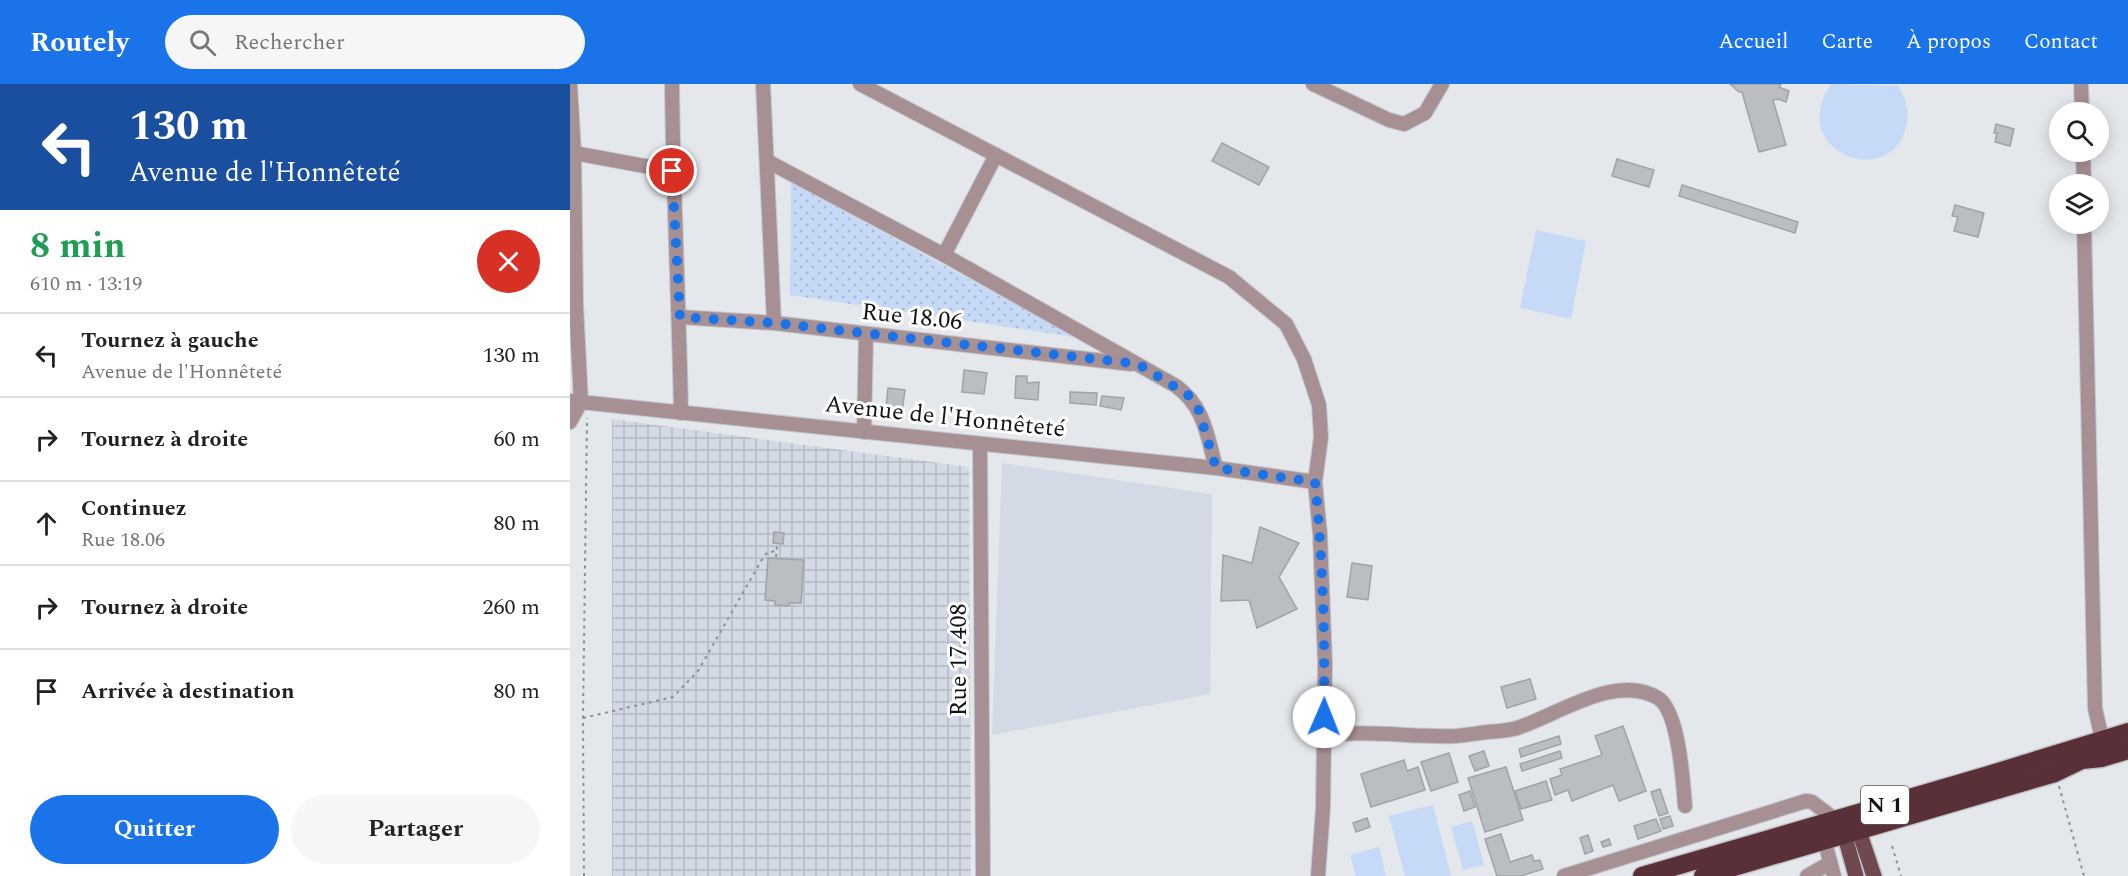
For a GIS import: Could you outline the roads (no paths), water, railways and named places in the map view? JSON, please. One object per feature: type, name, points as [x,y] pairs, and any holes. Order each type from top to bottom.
[{"type":"highway","name":"N 1","points":[[1702,876],[1824,839],[1848,825],[1985,776],[2128,732]]},
{"type":"highway","name":"N 1","points":[[1642,876],[2055,773],[2082,760],[2102,758],[2128,750]]},
{"type":"main road","points":[[1848,825],[1856,876]]},
{"type":"main road","points":[[1848,825],[1874,876]]},
{"type":"street","points":[[570,84],[574,153],[573,305],[579,402],[570,422]]},
{"type":"street","points":[[672,84],[672,171],[680,317],[681,413]]},
{"type":"street","points":[[763,84],[774,323]]},
{"type":"street","points":[[860,84],[1229,277],[1261,301],[1286,324],[1304,358],[1319,405],[1321,437],[1315,482],[1321,546],[1325,663],[1323,808],[1318,876]]},
{"type":"street","points":[[1313,84],[1389,120],[1404,124],[1425,113],[1442,84]]},
{"type":"street","points":[[2081,84],[2082,102]]},
{"type":"street","points":[[574,153],[672,171]]},
{"type":"street","points":[[944,255],[996,155]]},
{"type":"street","points":[[767,161],[944,255],[1176,386],[1188,395],[1198,408],[1216,468]]},
{"type":"street","points":[[2084,234],[2095,708],[2103,739]]},
{"type":"street","name":"Rue 18.06","points":[[680,317],[774,323],[1138,364]]},
{"type":"street","points":[[864,432],[866,335]]},
{"type":"street","name":"Avenue de l'Honnêteté","points":[[579,402],[1216,468],[1315,482]]},
{"type":"street","name":"Rue 17.408","points":[[980,444],[983,876]]},
{"type":"street","points":[[1324,735],[1455,736],[1518,728],[1605,693],[1629,689],[1645,692],[1660,699],[1674,722],[1685,806]]},
{"type":"street","points":[[1564,876],[1806,801],[1812,802],[1848,825]]},
{"type":"street","points":[[1807,876],[1832,869],[1824,839]]}]
